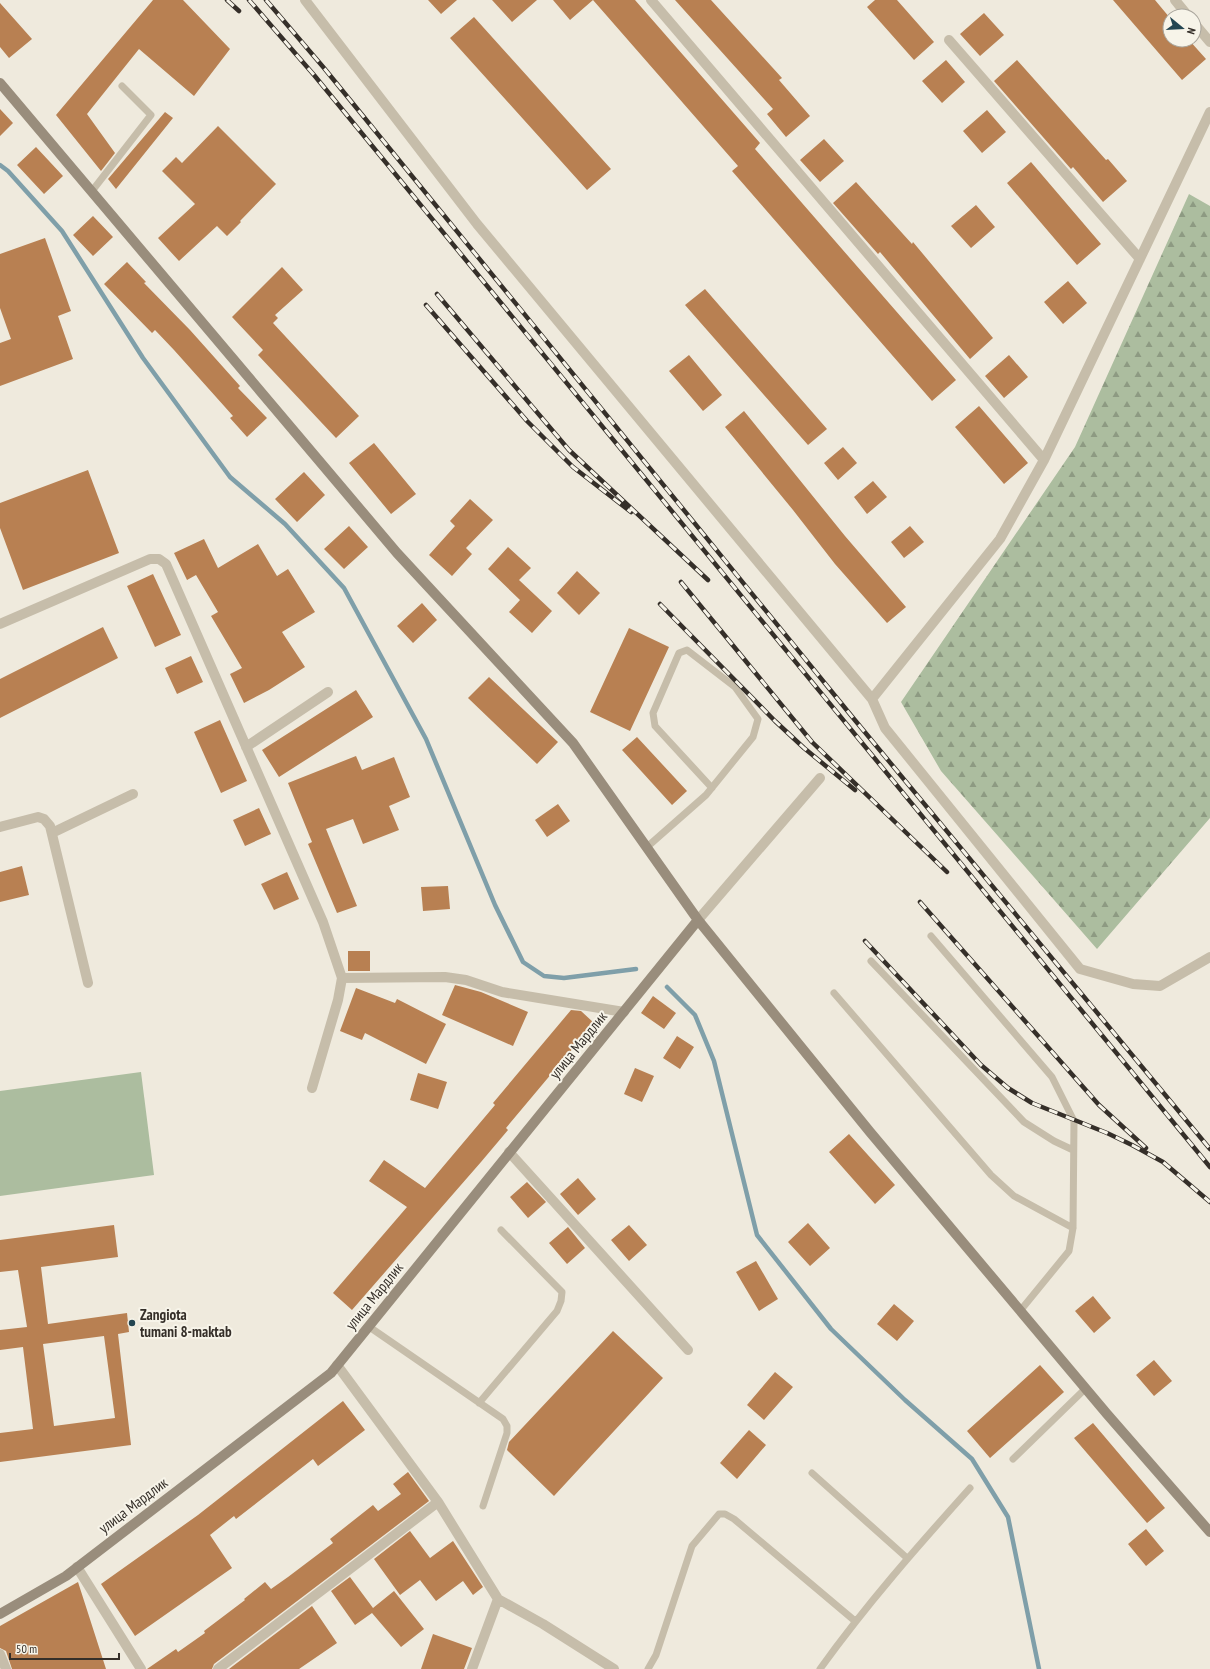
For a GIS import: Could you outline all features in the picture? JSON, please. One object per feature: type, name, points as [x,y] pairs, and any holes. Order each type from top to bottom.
[{"type":"main road","points":[[0,83],[92,190],[397,553],[573,743],[698,920],[870,1132],[1085,1388],[1210,1532]]},
{"type":"main road","name":"улица Мардлик","points":[[0,1614],[66,1576],[331,1373],[698,920]]},
{"type":"street","points":[[305,0],[478,224],[872,699],[885,728],[1080,968],[1133,984],[1160,986],[1210,957]]},
{"type":"street","points":[[651,0],[1044,460]]},
{"type":"street","points":[[1175,0],[1182,8]]},
{"type":"street","points":[[1202,32],[1210,42]]},
{"type":"street","points":[[949,40],[1140,259]]},
{"type":"street","points":[[872,699],[1000,539],[1044,460],[1210,112]]},
{"type":"street","points":[[0,624],[150,559],[159,559],[166,564],[323,922],[342,978],[338,1000],[312,1088]]},
{"type":"street","points":[[246,747],[328,692]]},
{"type":"street","points":[[698,920],[820,778]]},
{"type":"street","points":[[52,833],[133,794]]},
{"type":"street","points":[[0,827],[38,817],[44,819],[50,826],[88,983]]},
{"type":"street","points":[[342,978],[445,978],[466,980],[502,992],[624,1012]]},
{"type":"street","points":[[509,1152],[688,1350]]},
{"type":"street","points":[[337,1365],[438,1502],[498,1599],[543,1624],[614,1669]]},
{"type":"street","points":[[218,1669],[438,1502]]},
{"type":"street","points":[[77,1567],[141,1669]]},
{"type":"street","points":[[472,1669],[498,1599]]},
{"type":"street","points":[[0,1654],[6,1669]]},
{"type":"lane","points":[[92,190],[151,115],[122,86]]},
{"type":"lane","points":[[647,847],[706,795],[712,788],[753,737],[758,719],[735,687],[687,650],[679,653],[653,713],[655,726],[712,788]]},
{"type":"lane","points":[[932,936],[1052,1077],[1074,1120],[1073,1228],[1069,1251],[1020,1310]]},
{"type":"lane","points":[[872,961],[1024,1122],[1073,1150]]},
{"type":"lane","points":[[834,993],[990,1175],[1014,1196],[1073,1228]]},
{"type":"lane","points":[[479,1403],[557,1311],[561,1300],[562,1292],[501,1230]]},
{"type":"lane","points":[[368,1326],[503,1419],[507,1426],[507,1433],[483,1506]]},
{"type":"lane","points":[[1013,1459],[1085,1388]]},
{"type":"lane","points":[[812,1473],[907,1558]]},
{"type":"lane","points":[[820,1669],[855,1621],[907,1558],[970,1488]]},
{"type":"lane","points":[[648,1669],[656,1655],[692,1546],[719,1514],[725,1514],[734,1519],[855,1621]]},
{"type":"green space","points":[[1189,194],[1210,206],[1210,818],[1097,949],[941,771],[901,702],[1075,447]]},
{"type":"green space","points":[[141,1072],[154,1175],[0,1196],[0,1091]]},
{"type":"building","points":[[153,0],[183,0],[230,49],[194,96],[139,49],[87,114],[115,153],[101,171],[56,115]]},
{"type":"building","points":[[428,0],[457,0],[441,14]]},
{"type":"building","points":[[492,0],[537,0],[512,22]]},
{"type":"building","points":[[553,0],[593,0],[570,20]]},
{"type":"building","points":[[593,0],[635,0],[760,143],[755,149],[956,380],[932,401],[732,171],[738,166]]},
{"type":"building","points":[[675,0],[711,0],[782,78],[779,80],[810,116],[786,137],[767,114],[773,109]]},
{"type":"building","points":[[875,0],[897,0],[934,42],[914,60],[867,7]]},
{"type":"building","points":[[1113,0],[1155,0],[1162,8],[1162,48],[1196,48],[1206,59],[1182,80]]},
{"type":"building","points":[[0,3],[32,39],[9,58],[0,47]]},
{"type":"building","points":[[984,13],[1004,35],[980,56],[960,34]]},
{"type":"building","points":[[474,17],[611,169],[587,190],[450,38]]},
{"type":"building","points":[[946,60],[965,82],[942,103],[922,81]]},
{"type":"building","points":[[1017,60],[1106,160],[1108,159],[1127,181],[1103,202],[1073,167],[1071,169],[994,81]]},
{"type":"building","points":[[0,109],[13,123],[0,136]]},
{"type":"building","points":[[987,110],[1006,132],[982,153],[963,131]]},
{"type":"building","points":[[165,112],[173,118],[116,189],[108,179]]},
{"type":"building","points":[[218,126],[276,184],[227,236],[217,226],[179,261],[158,238],[195,204],[162,171],[176,157],[182,163]]},
{"type":"building","points":[[824,139],[844,161],[820,182],[800,160]]},
{"type":"building","points":[[36,147],[63,176],[44,194],[17,165]]},
{"type":"building","points":[[1031,162],[1101,244],[1077,265],[1007,183]]},
{"type":"building","points":[[856,182],[912,244],[913,242],[993,338],[970,359],[880,252],[878,254],[833,203]]},
{"type":"building","points":[[976,205],[995,227],[971,248],[951,226]]},
{"type":"building","points":[[93,216],[113,237],[93,256],[73,235]]},
{"type":"building","points":[[45,238],[71,311],[58,316],[73,359],[0,386],[0,343],[11,339],[0,308],[0,254]]},
{"type":"building","points":[[127,262],[146,282],[144,283],[190,330],[240,386],[238,388],[267,418],[247,437],[230,418],[233,416],[174,350],[155,330],[152,333],[104,284]]},
{"type":"building","points":[[282,267],[303,290],[275,315],[278,318],[273,323],[359,416],[336,438],[258,355],[263,350],[232,317]]},
{"type":"building","points":[[1068,281],[1087,303],[1063,324],[1044,302]]},
{"type":"building","points":[[705,289],[827,429],[808,445],[685,305]]},
{"type":"building","points":[[689,355],[722,395],[703,411],[669,371]]},
{"type":"building","points":[[1009,355],[1028,377],[1004,398],[985,376]]},
{"type":"building","points":[[979,406],[1028,463],[1004,484],[955,427]]},
{"type":"building","points":[[744,411],[845,536],[906,607],[887,623],[835,564],[725,427]]},
{"type":"building","points":[[374,443],[416,494],[391,514],[349,463]]},
{"type":"building","points":[[843,447],[857,463],[838,480],[824,463]]},
{"type":"building","points":[[88,470],[119,553],[23,590],[0,528],[0,503]]},
{"type":"building","points":[[304,472],[325,495],[297,522],[275,499]]},
{"type":"building","points":[[873,481],[887,497],[867,514],[854,497]]},
{"type":"building","points":[[470,499],[493,520],[466,548],[472,554],[452,576],[429,555],[455,526],[450,521]]},
{"type":"building","points":[[349,526],[368,547],[344,569],[324,549]]},
{"type":"building","points":[[910,526],[924,542],[904,558],[891,542]]},
{"type":"building","points":[[204,539],[218,568],[258,544],[277,576],[288,569],[315,612],[282,632],[305,667],[269,690],[244,703],[230,674],[242,668],[211,616],[218,612],[196,575],[187,580],[174,553]]},
{"type":"building","points":[[508,547],[531,568],[519,580],[552,611],[532,633],[509,612],[520,600],[488,569]]},
{"type":"building","points":[[577,571],[600,593],[579,615],[557,593]]},
{"type":"building","points":[[153,574],[181,635],[155,647],[127,586]]},
{"type":"building","points":[[422,603],[437,620],[413,643],[397,626]]},
{"type":"building","points":[[103,627],[118,658],[0,718],[0,679]]},
{"type":"building","points":[[629,628],[669,647],[630,731],[590,712]]},
{"type":"building","points":[[191,656],[203,682],[177,694],[165,668]]},
{"type":"building","points":[[489,677],[558,742],[537,764],[468,698]]},
{"type":"building","points":[[356,690],[373,717],[279,777],[262,750]]},
{"type":"building","points":[[220,720],[247,781],[221,793],[194,732]]},
{"type":"building","points":[[637,737],[687,791],[672,805],[622,750]]},
{"type":"building","points":[[356,756],[362,770],[394,757],[410,797],[389,806],[399,830],[363,844],[353,819],[326,829],[357,906],[337,913],[308,844],[312,842],[288,783]]},
{"type":"building","points":[[558,804],[570,821],[547,837],[535,820]]},
{"type":"building","points":[[259,808],[271,834],[245,846],[233,820]]},
{"type":"building","points":[[22,866],[29,895],[0,902],[0,872]]},
{"type":"building","points":[[287,872],[299,899],[274,910],[261,884]]},
{"type":"building","points":[[448,886],[450,909],[423,911],[421,887]]},
{"type":"building","points":[[348,951],[370,951],[370,971],[348,971]]},
{"type":"building","points":[[455,985],[481,992],[528,1012],[513,1046],[442,1015]]},
{"type":"building","points":[[356,988],[395,1003],[397,999],[446,1024],[426,1064],[365,1033],[362,1040],[340,1031]]},
{"type":"building","points":[[653,996],[676,1013],[664,1029],[641,1013]]},
{"type":"building","points":[[571,1010],[581,1011],[594,1023],[506,1128],[508,1130],[352,1310],[333,1293],[407,1207],[369,1181],[384,1160],[425,1188],[495,1105],[493,1103]]},
{"type":"building","points":[[677,1036],[694,1047],[680,1069],[663,1058]]},
{"type":"building","points":[[635,1068],[654,1076],[642,1102],[624,1094]]},
{"type":"building","points":[[418,1073],[447,1082],[438,1109],[410,1100]]},
{"type":"building","points":[[849,1134],[895,1185],[875,1204],[829,1152]]},
{"type":"building","points":[[578,1178],[596,1199],[578,1215],[560,1194]]},
{"type":"building","points":[[527,1182],[546,1202],[528,1218],[510,1197]]},
{"type":"building","points":[[808,1223],[830,1248],[810,1266],[788,1242]]},
{"type":"building","points":[[114,1225],[118,1257],[41,1267],[48,1324],[127,1313],[129,1332],[118,1334],[131,1445],[0,1462],[0,1433],[33,1429],[23,1347],[0,1350],[0,1330],[27,1327],[18,1270],[0,1272],[0,1240]],"holes":[[[104,1336],[115,1418],[54,1426],[43,1344]]]},
{"type":"building","points":[[629,1225],[647,1245],[629,1261],[611,1240]]},
{"type":"building","points":[[568,1227],[585,1248],[567,1264],[549,1243]]},
{"type":"building","points":[[756,1261],[778,1299],[759,1311],[736,1272]]},
{"type":"building","points":[[1093,1296],[1111,1318],[1094,1333],[1075,1311]]},
{"type":"building","points":[[894,1304],[914,1321],[897,1341],[877,1324]]},
{"type":"building","points":[[613,1331],[663,1378],[554,1496],[507,1450],[509,1442]]},
{"type":"building","points":[[1154,1360],[1172,1381],[1154,1396],[1136,1375]]},
{"type":"building","points":[[1040,1365],[1064,1392],[990,1458],[967,1431]]},
{"type":"building","points":[[775,1372],[793,1387],[764,1420],[747,1405]]},
{"type":"building","points":[[343,1401],[365,1430],[318,1466],[313,1459],[236,1519],[234,1516],[210,1535],[232,1568],[135,1636],[101,1584],[198,1515]]},
{"type":"building","points":[[1093,1423],[1165,1508],[1147,1523],[1074,1438]]},
{"type":"building","points":[[749,1430],[766,1445],[737,1479],[720,1463]]},
{"type":"building","points":[[408,1472],[429,1501],[214,1664],[212,1669],[147,1669],[176,1649],[178,1652],[205,1633],[204,1631],[245,1600],[244,1599],[265,1582],[271,1589],[288,1577],[333,1543],[330,1539],[373,1505],[378,1511],[401,1494],[393,1484]]},
{"type":"building","points":[[1146,1529],[1164,1551],[1146,1566],[1128,1544]]},
{"type":"building","points":[[410,1531],[430,1558],[453,1541],[483,1587],[473,1595],[463,1581],[436,1601],[420,1580],[400,1595],[374,1559]]},
{"type":"building","points":[[350,1577],[373,1608],[394,1591],[424,1629],[401,1647],[372,1613],[355,1625],[331,1591]]},
{"type":"building","points":[[78,1582],[106,1669],[12,1669],[6,1651],[0,1648],[0,1626]]},
{"type":"building","points":[[312,1606],[337,1643],[299,1669],[229,1669]]},
{"type":"building","points":[[433,1634],[472,1648],[464,1669],[421,1669]]},
{"type":"waterway","points":[[0,165],[8,171],[62,231],[143,358],[230,477],[285,524],[344,588],[426,739],[495,905],[523,962],[544,976],[564,978],[636,969]]},
{"type":"waterway","points":[[667,987],[695,1015],[714,1061],[757,1235],[831,1329],[905,1400],[972,1459],[1008,1517],[1039,1669]]},
{"type":"railway","points":[[227,0],[239,11]]},
{"type":"railway","points":[[249,0],[314,75],[1210,1167]]},
{"type":"railway","points":[[266,0],[324,68],[854,719],[1210,1149]]},
{"type":"railway","points":[[437,294],[569,450],[708,580]]},
{"type":"railway","points":[[426,305],[527,421],[573,467],[631,512]]},
{"type":"railway","points":[[681,582],[812,742],[947,872]]},
{"type":"railway","points":[[660,604],[775,721],[804,748],[855,790]]},
{"type":"railway","points":[[920,902],[1099,1105],[1146,1148]]},
{"type":"railway","points":[[865,941],[981,1065],[1008,1088],[1032,1103],[1107,1133],[1163,1162],[1210,1202]]},
{"type":"place","name":"Zangiota tumani 8-maktab","points":[[132,1323]]}]
